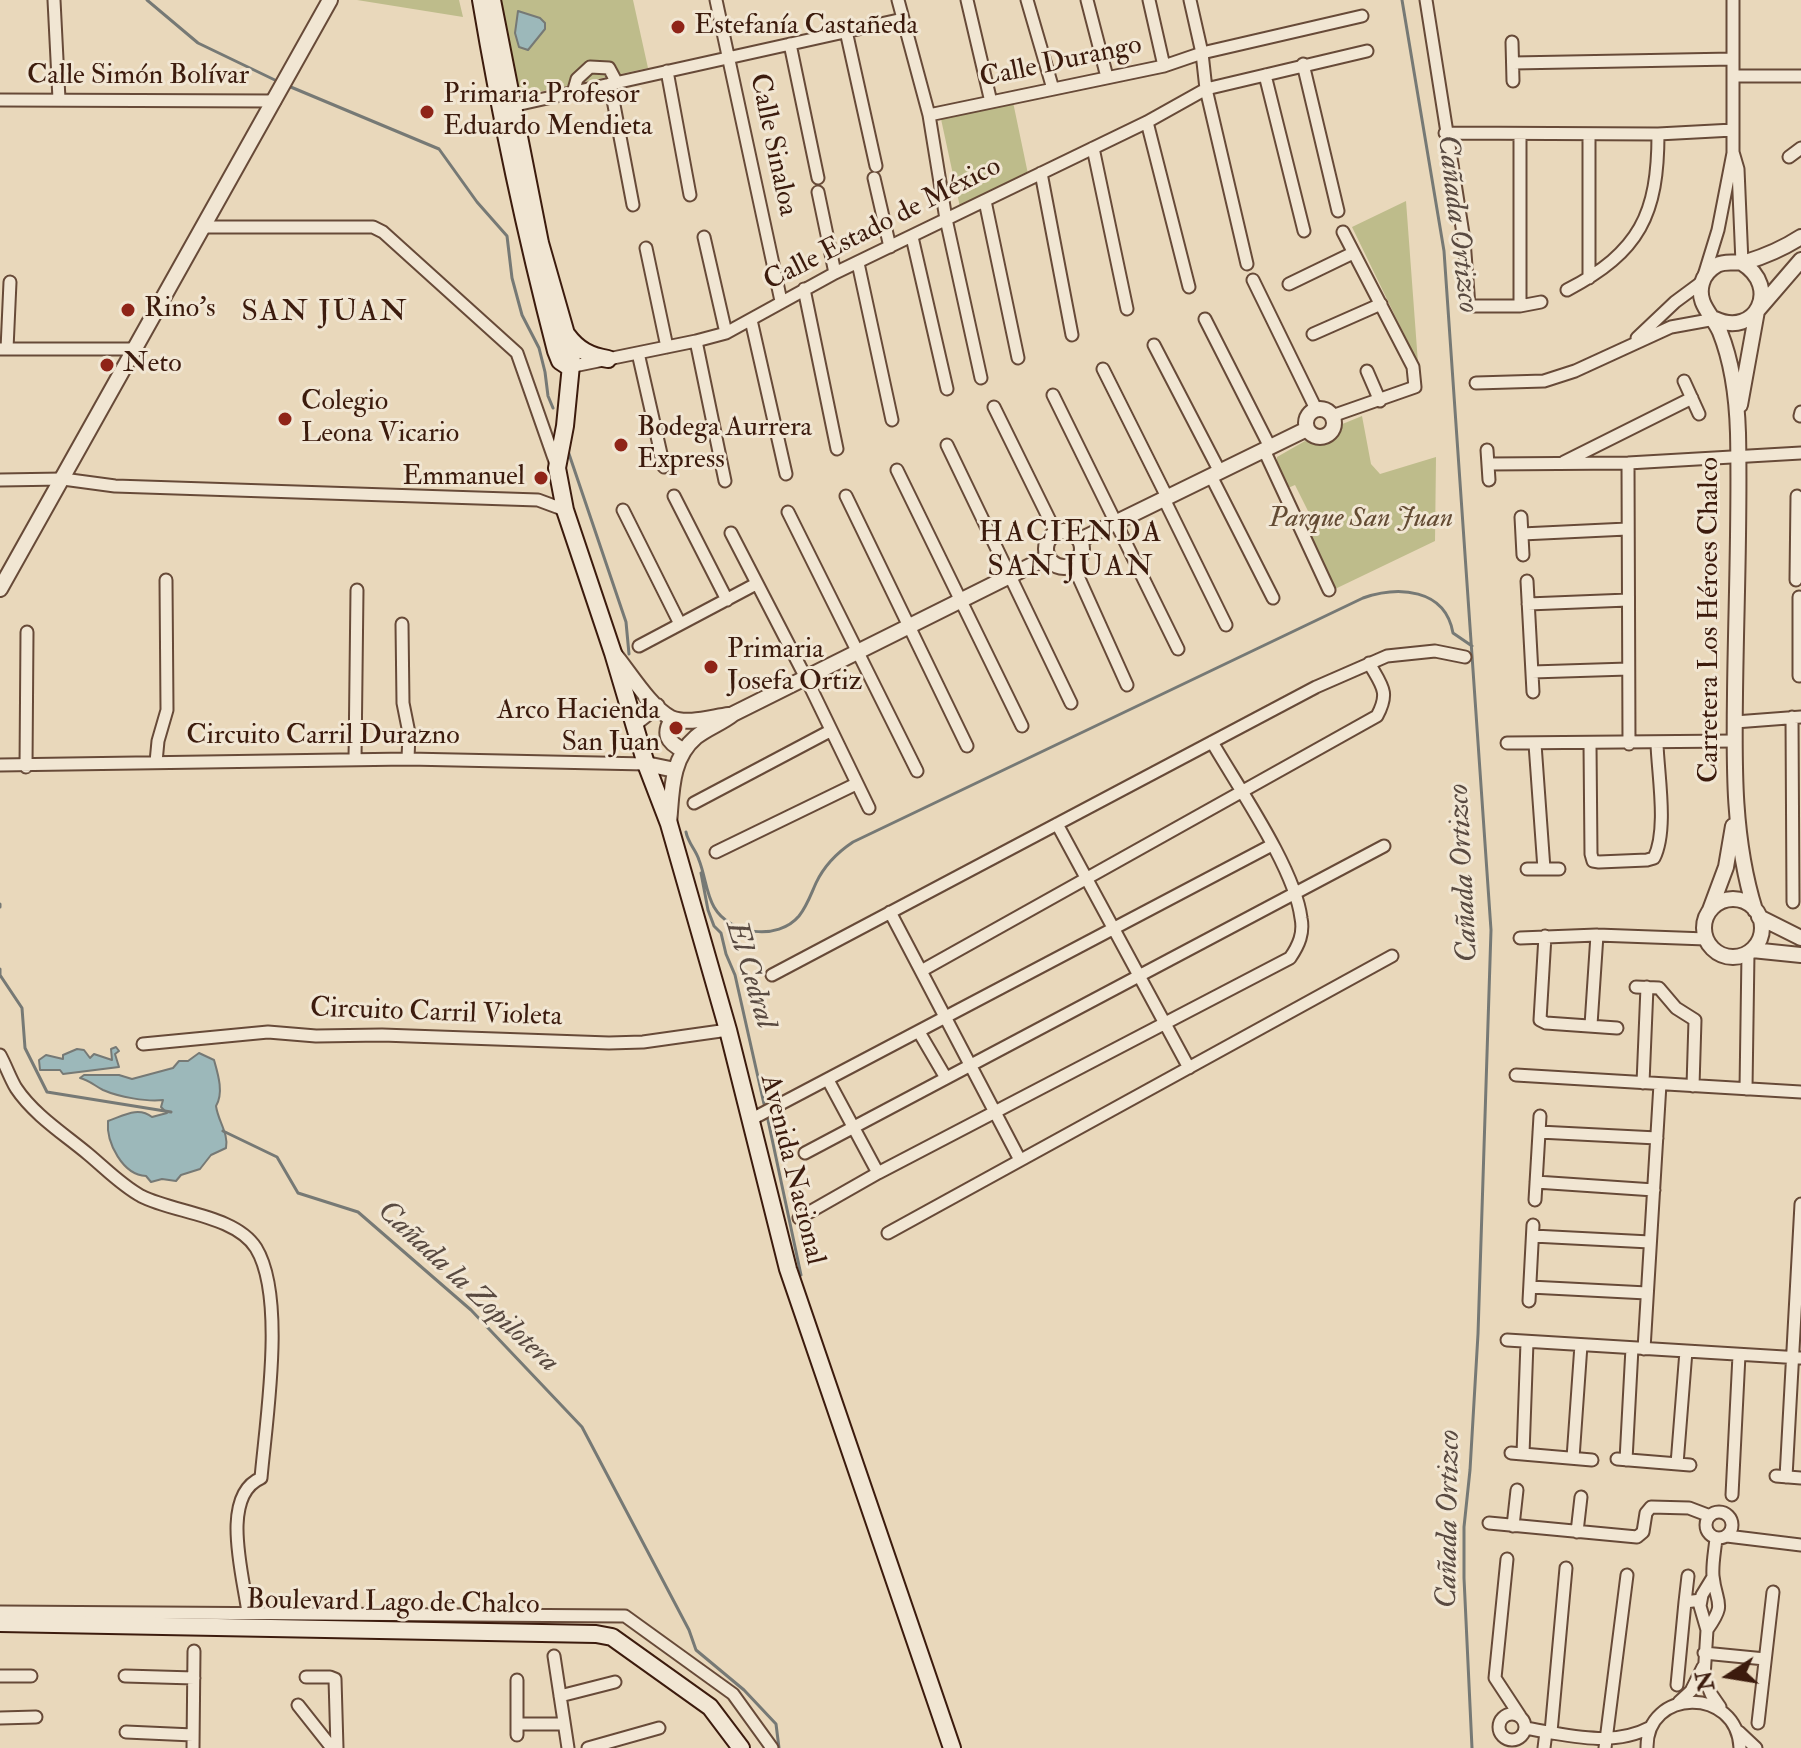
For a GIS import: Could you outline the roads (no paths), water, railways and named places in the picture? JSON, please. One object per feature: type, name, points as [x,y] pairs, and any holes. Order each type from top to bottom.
[{"type":"main road","name":"Avenida Nacional","points":[[481,0],[540,243],[572,355],[565,426],[557,468],[565,510],[646,764],[669,824],[728,1030],[788,1269],[952,1748]]},
{"type":"main road","name":"Avenida Nacional","points":[[492,0],[527,241],[556,351],[560,361],[569,367]]},
{"type":"main road","points":[[565,332],[574,345],[591,356],[608,359]]},
{"type":"main road","name":"Boulevard Lago de Chalco","points":[[0,1623],[612,1637],[710,1707],[741,1748]]},
{"type":"street","points":[[54,0],[59,99]]},
{"type":"street","points":[[0,589],[330,0]]},
{"type":"street","name":"Calle Sinaloa","points":[[716,0],[781,301]]},
{"type":"street","points":[[898,0],[929,115],[946,219],[981,378]]},
{"type":"street","points":[[967,0],[991,102]]},
{"type":"street","points":[[1027,0],[1053,89]]},
{"type":"street","points":[[1087,0],[1107,77]]},
{"type":"street","points":[[1149,0],[1164,66]]},
{"type":"street","points":[[1190,0],[1202,53],[1206,89],[1247,264]]},
{"type":"street","points":[[1426,0],[1464,240],[1469,306],[1520,306],[1541,302]]},
{"type":"street","name":"Carretera Los Héroes Chalco","points":[[1733,0],[1733,152],[1718,230],[1700,296],[1705,309],[1715,319],[1730,366],[1738,430],[1736,810],[1747,883],[1757,914]]},
{"type":"street","name":"Calle Durango","points":[[929,115],[1164,66],[1202,53],[1362,16]]},
{"type":"street","points":[[506,107],[903,19]]},
{"type":"street","points":[[846,31],[890,247]]},
{"type":"street","points":[[1512,42],[1513,81]]},
{"type":"street","points":[[790,44],[818,178]]},
{"type":"street","name":"Calle Estado de México","points":[[569,367],[726,333],[835,273],[1147,122],[1206,89],[1367,51]]},
{"type":"street","points":[[1513,63],[1733,59]]},
{"type":"street","points":[[1303,64],[1338,211]]},
{"type":"street","points":[[573,93],[577,79],[590,67],[609,68],[633,205]]},
{"type":"street","points":[[667,71],[690,195]]},
{"type":"street","points":[[1265,75],[1304,231]]},
{"type":"street","points":[[1733,76],[1801,76]]},
{"type":"street","name":"Calle Simón Bolívar","points":[[0,100],[275,101]]},
{"type":"street","points":[[1147,122],[1189,287]]},
{"type":"street","points":[[1445,133],[1658,134],[1733,130]]},
{"type":"street","points":[[1520,134],[1520,306]]},
{"type":"street","points":[[1589,134],[1589,278]]},
{"type":"street","points":[[1567,290],[1612,263],[1648,214],[1657,183],[1658,134]]},
{"type":"street","points":[[1093,148],[1127,309]]},
{"type":"street","points":[[1789,157],[1801,148]]},
{"type":"street","name":"Carretera Los Héroes Chalco","points":[[1733,152],[1738,169],[1742,263],[1759,278],[1762,289],[1753,315],[1738,430]]},
{"type":"street","points":[[1041,173],[1072,335]]},
{"type":"street","points":[[818,192],[835,273]]},
{"type":"street","points":[[985,201],[1018,358]]},
{"type":"street","points":[[203,227],[373,227],[383,232],[517,353],[557,468]]},
{"type":"street","points":[[1332,416],[1415,387],[1413,367],[1343,232]]},
{"type":"street","points":[[704,237],[726,333]]},
{"type":"street","points":[[912,237],[947,389]]},
{"type":"street","points":[[1631,344],[1675,302],[1702,282],[1708,271],[1718,264],[1730,261],[1742,263],[1775,252],[1801,237]]},
{"type":"street","points":[[646,248],[667,347]]},
{"type":"street","points":[[1289,284],[1353,253]]},
{"type":"street","points":[[1476,383],[1544,381],[1575,371],[1671,327],[1715,319],[1732,324],[1753,315],[1801,260]]},
{"type":"street","points":[[858,263],[892,420]]},
{"type":"street","points":[[1253,280],[1316,409]]},
{"type":"street","points":[[10,282],[4,349],[134,349]]},
{"type":"street","points":[[804,289],[837,449]]},
{"type":"street","points":[[1313,334],[1381,304]]},
{"type":"street","points":[[1205,319],[1329,590]]},
{"type":"street","points":[[751,320],[786,474]]},
{"type":"street","points":[[696,341],[725,481]]},
{"type":"street","points":[[1154,345],[1273,598]]},
{"type":"street","points":[[638,353],[664,467]]},
{"type":"street","points":[[1103,369],[1226,625]]},
{"type":"street","points":[[1367,371],[1380,401]]},
{"type":"street","points":[[1684,381],[1699,414]]},
{"type":"street","points":[[1053,395],[1178,649]]},
{"type":"street","points":[[1561,463],[1692,398]]},
{"type":"street","points":[[994,407],[1056,533]]},
{"type":"street","points":[[1316,409],[1325,410],[1332,416],[1334,425],[1326,436],[1317,437],[1307,429],[1308,416],[1316,409]]},
{"type":"street","points":[[1080,540],[1307,429]]},
{"type":"street","points":[[947,445],[1071,703]]},
{"type":"street","points":[[1487,450],[1489,480]]},
{"type":"street","points":[[1488,464],[1715,460],[1738,455],[1801,453]]},
{"type":"street","points":[[1628,463],[1629,744]]},
{"type":"street","points":[[897,470],[1022,726]]},
{"type":"street","points":[[0,480],[63,479],[115,486],[538,500],[565,510]]},
{"type":"street","points":[[674,496],[727,600]]},
{"type":"street","points":[[846,496],[967,746]]},
{"type":"street","points":[[1796,580],[1799,563],[1797,496]]},
{"type":"street","points":[[623,510],[680,624]]},
{"type":"street","points":[[788,512],[917,771]]},
{"type":"street","points":[[1521,517],[1523,555]]},
{"type":"street","points":[[1522,534],[1627,529]]},
{"type":"street","points":[[731,533],[869,808]]},
{"type":"street","points":[[1056,533],[1072,533],[1080,540],[1081,557],[1073,565],[1062,567],[1048,557],[1048,540],[1056,533]]},
{"type":"street","points":[[669,824],[675,770],[683,750],[700,734],[733,714],[1048,557]]},
{"type":"street","points":[[1073,565],[1127,685]]},
{"type":"street","points":[[156,762],[168,699],[166,580]]},
{"type":"street","points":[[1527,581],[1533,692]]},
{"type":"street","points":[[639,646],[756,584]]},
{"type":"street","points":[[355,760],[357,590]]},
{"type":"street","points":[[1799,597],[1800,669]]},
{"type":"street","points":[[1528,604],[1628,600]]},
{"type":"street","points":[[402,624],[403,703],[409,733],[408,759]]},
{"type":"street","points":[[26,767],[27,632]]},
{"type":"street","points":[[772,975],[1316,687],[1387,656],[1435,651],[1465,657]]},
{"type":"street","points":[[613,653],[657,706],[672,719],[696,720],[733,714]]},
{"type":"street","points":[[921,971],[1377,716],[1385,702],[1385,691],[1369,663]]},
{"type":"street","points":[[1532,672],[1628,669]]},
{"type":"street","points":[[634,724],[657,706]]},
{"type":"street","points":[[1735,722],[1796,717],[1793,902]]},
{"type":"street","points":[[672,719],[666,728],[666,735],[671,744],[683,750]]},
{"type":"street","points":[[694,803],[830,731]]},
{"type":"street","points":[[1507,743],[1735,741]]},
{"type":"street","points":[[799,1218],[878,1173],[1290,958],[1300,944],[1302,921],[1296,892],[1212,742]]},
{"type":"street","points":[[1535,744],[1544,869]]},
{"type":"street","points":[[1590,744],[1593,861],[1654,858],[1661,835],[1657,744]]},
{"type":"street","name":"Circuito Carril Durazno","points":[[0,765],[408,759],[646,764]]},
{"type":"street","points":[[646,764],[675,770]]},
{"type":"street","points":[[716,852],[856,784]]},
{"type":"street","name":"Carretera Los Héroes Chalco","points":[[1709,911],[1726,867],[1736,810]]},
{"type":"street","points":[[1057,824],[1189,1068]]},
{"type":"street","points":[[750,1120],[1272,845]]},
{"type":"street","points":[[805,1153],[1384,846]]},
{"type":"street","points":[[1527,869],[1559,869]]},
{"type":"street","points":[[1757,914],[1761,934],[1750,951],[1738,957],[1719,954],[1706,939],[1705,920],[1709,911],[1732,899],[1741,900],[1757,914],[1801,938]]},
{"type":"street","points":[[890,912],[1020,1160]]},
{"type":"street","points":[[1520,938],[1597,935],[1706,939]]},
{"type":"street","points":[[1591,1025],[1597,935]]},
{"type":"street","points":[[1545,936],[1540,1020],[1617,1028]]},
{"type":"street","points":[[1750,951],[1801,955]]},
{"type":"street","points":[[1746,1089],[1750,951]]},
{"type":"street","points":[[888,1233],[1392,956]]},
{"type":"street","points":[[1643,1083],[1642,987],[1659,988],[1676,1008],[1695,1020],[1693,1086]]},
{"type":"street","name":"Circuito Carril Violeta","points":[[143,1044],[268,1032],[316,1036],[382,1035],[619,1043],[728,1030]]},
{"type":"street","points":[[919,1032],[946,1078]]},
{"type":"street","points":[[0,1055],[16,1087],[31,1107],[115,1178],[165,1207],[231,1227],[255,1247],[263,1264],[270,1305],[272,1363],[261,1478],[254,1481],[240,1499],[236,1550],[248,1613]]},
{"type":"street","points":[[1516,1075],[1801,1092]]},
{"type":"street","points":[[828,1080],[878,1173]]},
{"type":"street","points":[[1660,1084],[1647,1293],[1621,1460],[1684,1464],[1686,1351]]},
{"type":"street","points":[[1535,1200],[1540,1116]]},
{"type":"street","points":[[1539,1132],[1657,1138]]},
{"type":"street","points":[[1536,1182],[1654,1190]]},
{"type":"street","points":[[1801,1204],[1797,1358],[1781,1477],[1801,1478]]},
{"type":"street","points":[[1529,1301],[1533,1230],[1650,1242]]},
{"type":"street","points":[[1530,1287],[1647,1293]]},
{"type":"street","points":[[1507,1340],[1797,1358]]},
{"type":"street","points":[[1527,1342],[1517,1454],[1592,1460]]},
{"type":"street","points":[[1573,1458],[1581,1345]]},
{"type":"street","points":[[1732,1495],[1739,1355]]},
{"type":"street","points":[[1513,1526],[1517,1490]]},
{"type":"street","points":[[1577,1532],[1581,1497]]},
{"type":"street","points":[[1489,1523],[1641,1537],[1646,1513],[1651,1507],[1689,1508],[1710,1516],[1720,1512],[1729,1517],[1732,1527],[1722,1537],[1713,1577],[1701,1600],[1701,1615],[1707,1630]]},
{"type":"street","points":[[1710,1516],[1707,1531],[1722,1537],[1801,1545]]},
{"type":"street","points":[[1507,1559],[1495,1678],[1520,1716],[1525,1728],[1516,1740],[1502,1736],[1499,1730],[1502,1718],[1507,1714],[1520,1716]]},
{"type":"street","points":[[1544,1748],[1566,1568]]},
{"type":"street","points":[[1607,1743],[1627,1575]]},
{"type":"street","points":[[1677,1685],[1688,1576]]},
{"type":"street","points":[[1713,1577],[1720,1600],[1718,1611],[1707,1630],[1704,1660],[1706,1685],[1736,1729],[1756,1748]]},
{"type":"street","points":[[1758,1723],[1773,1592]]},
{"type":"street","points":[[1685,1602],[1701,1600]]},
{"type":"street","points":[[0,1612],[625,1616],[733,1694],[772,1748]]},
{"type":"street","points":[[193,1748],[194,1651]]},
{"type":"street","points":[[554,1656],[568,1748]]},
{"type":"street","points":[[1704,1660],[1765,1659]]},
{"type":"street","points":[[1647,1748],[1651,1727],[1661,1714],[1691,1691],[1704,1660]]},
{"type":"street","points":[[0,1676],[31,1676]]},
{"type":"street","points":[[125,1676],[194,1678]]},
{"type":"street","points":[[306,1677],[335,1679],[334,1748]]},
{"type":"street","points":[[517,1680],[517,1729],[564,1724]]},
{"type":"street","points":[[560,1696],[615,1682]]},
{"type":"street","points":[[1675,1705],[1699,1702],[1722,1711]]},
{"type":"street","points":[[298,1705],[334,1748]]},
{"type":"street","points":[[0,1718],[36,1717]]},
{"type":"street","points":[[1607,1743],[1651,1727]]},
{"type":"street","points":[[588,1748],[659,1728]]},
{"type":"street","points":[[1525,1728],[1627,1748]]},
{"type":"street","points":[[1736,1729],[1740,1748]]},
{"type":"street","points":[[126,1732],[193,1735]]},
{"type":"water","points":[[518,11],[540,18],[545,23],[545,29],[528,50],[519,47],[515,33]]},
{"type":"water","points":[[116,1047],[119,1067],[63,1074],[60,1070],[40,1070],[39,1060],[46,1055],[63,1059],[63,1055],[77,1049],[84,1050],[90,1058],[94,1054],[112,1060],[111,1049]]},
{"type":"water","points":[[199,1053],[214,1060],[216,1065],[220,1089],[216,1106],[226,1148],[211,1155],[200,1169],[181,1175],[176,1181],[162,1179],[151,1182],[123,1164],[113,1148],[108,1121],[136,1112],[152,1117],[167,1113],[161,1107],[163,1100],[117,1095],[80,1078],[84,1075],[119,1075],[132,1079],[173,1068],[179,1061],[188,1061]]},
{"type":"waterway","points":[[147,0],[198,43],[279,82]]},
{"type":"waterway","name":"Cañada Ortizco","points":[[1402,0],[1444,251],[1491,930],[1478,1334],[1464,1527],[1472,1748]]},
{"type":"waterway","points":[[286,85],[439,149],[477,202],[507,236],[512,278],[522,315],[539,348],[553,408]]},
{"type":"waterway","points":[[568,451],[626,622],[629,654]]},
{"type":"waterway","points":[[686,832],[699,860],[711,902],[721,916],[742,929],[767,932],[790,924],[799,916],[823,871],[853,842],[1363,598],[1405,592],[1430,599],[1448,618],[1453,633],[1472,646]]},
{"type":"waterway","name":"El Cedral","points":[[701,873],[708,910],[714,926],[721,933],[735,975],[764,1104]]},
{"type":"waterway","name":"Cañada la Zopilotera","points":[[0,969],[0,975],[22,1008],[25,1048],[47,1092],[171,1112]]},
{"type":"waterway","name":"El Cedral","points":[[768,1120],[801,1275]]},
{"type":"waterway","name":"Cañada la Zopilotera","points":[[223,1131],[277,1157],[298,1193],[358,1212],[471,1310],[582,1427],[689,1630],[696,1650],[744,1690],[776,1724],[779,1748]]},
{"type":"place","name":"Estefanía Castañeda","points":[[678,27]]},
{"type":"place","name":"Primaria Profesor Eduardo Mendieta","points":[[427,112]]},
{"type":"place","name":"Rino's","points":[[128,310]]},
{"type":"place","name":"Neto","points":[[107,365]]},
{"type":"place","name":"Colegio Leona Vicario","points":[[285,419]]},
{"type":"place","name":"Bodega Aurrera Express","points":[[621,445]]},
{"type":"place","name":"Emmanuel","points":[[541,478]]},
{"type":"place","name":"Primaria Josefa Ortiz","points":[[711,667]]},
{"type":"place","name":"Arco Hacienda San Juan","points":[[676,728]]},
{"type":"district","name":"SAN JUAN","points":[[325,314]]},
{"type":"district","name":"HACIENDA SAN JUAN","points":[[1071,552]]},
{"type":"park label","name":"Parque San Juan","points":[[1361,520]]}]
